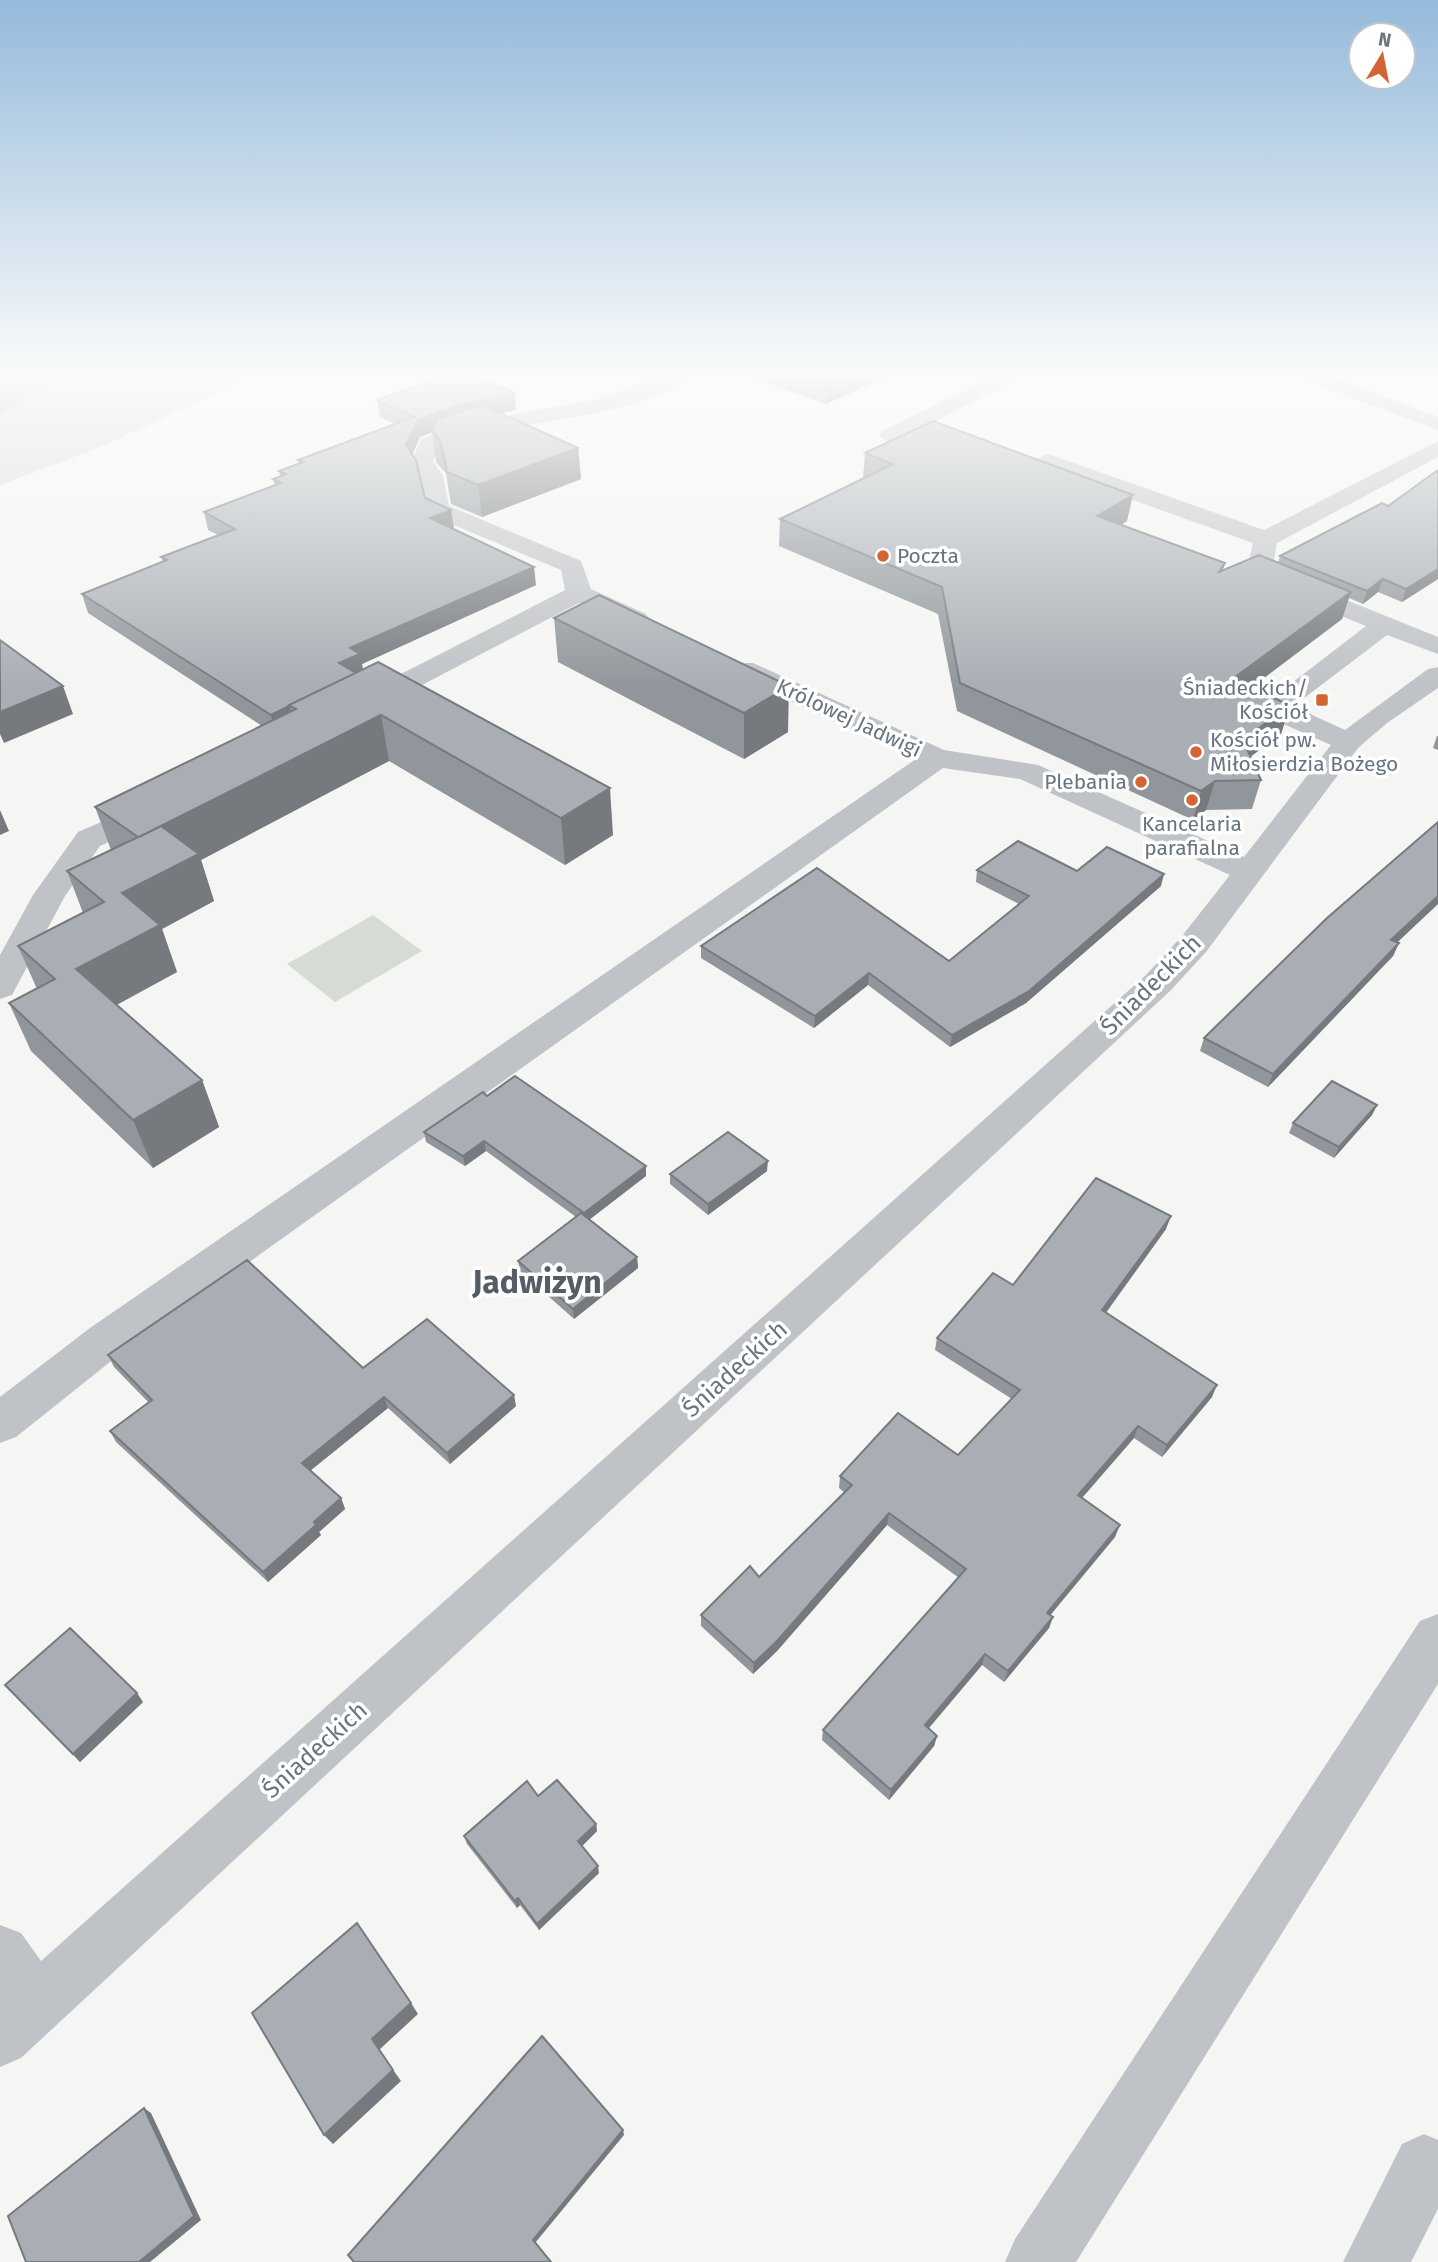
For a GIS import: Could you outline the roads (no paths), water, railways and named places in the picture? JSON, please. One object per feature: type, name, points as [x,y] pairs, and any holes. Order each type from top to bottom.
[{"type":"street","points":[[433,479],[438,510],[572,566],[579,593]]},
{"type":"street","points":[[1096,479],[1266,539],[1380,479]]},
{"type":"street","points":[[1266,539],[1259,574],[1438,646]]},
{"type":"street","points":[[579,593],[664,632]]},
{"type":"street","points":[[340,716],[579,593]]},
{"type":"street","points":[[1348,741],[1290,717],[1285,712],[1285,699],[1384,625]]},
{"type":"street","name":"Królowej Jadwigi","points":[[726,661],[937,758],[1027,771],[1248,871]]},
{"type":"street","name":"Śniadeckich","points":[[18,2021],[1124,1015],[1194,944],[1348,741],[1377,717],[1438,675]]},
{"type":"street","points":[[0,1423],[105,1341],[937,758]]},
{"type":"street","points":[[0,987],[49,895],[89,839],[177,797]]},
{"type":"street","points":[[1038,2262],[1438,1638]]},
{"type":"street","points":[[0,1954],[18,2021]]},
{"type":"street","points":[[1376,2262],[1424,2166],[1438,2177]]},
{"type":"place","name":"Poczta","points":[[883,556]]},
{"type":"place","name":"Śniadeckich/ Kościół","points":[[1322,700]]},
{"type":"place","name":"Kościół pw. Miłosierdzia Bożego","points":[[1196,752]]},
{"type":"place","name":"Plebania","points":[[1141,782]]},
{"type":"place","name":"Kancelaria parafialna","points":[[1192,800]]},
{"type":"district","name":"Jadwiżyn","points":[[537,1282]]}]
